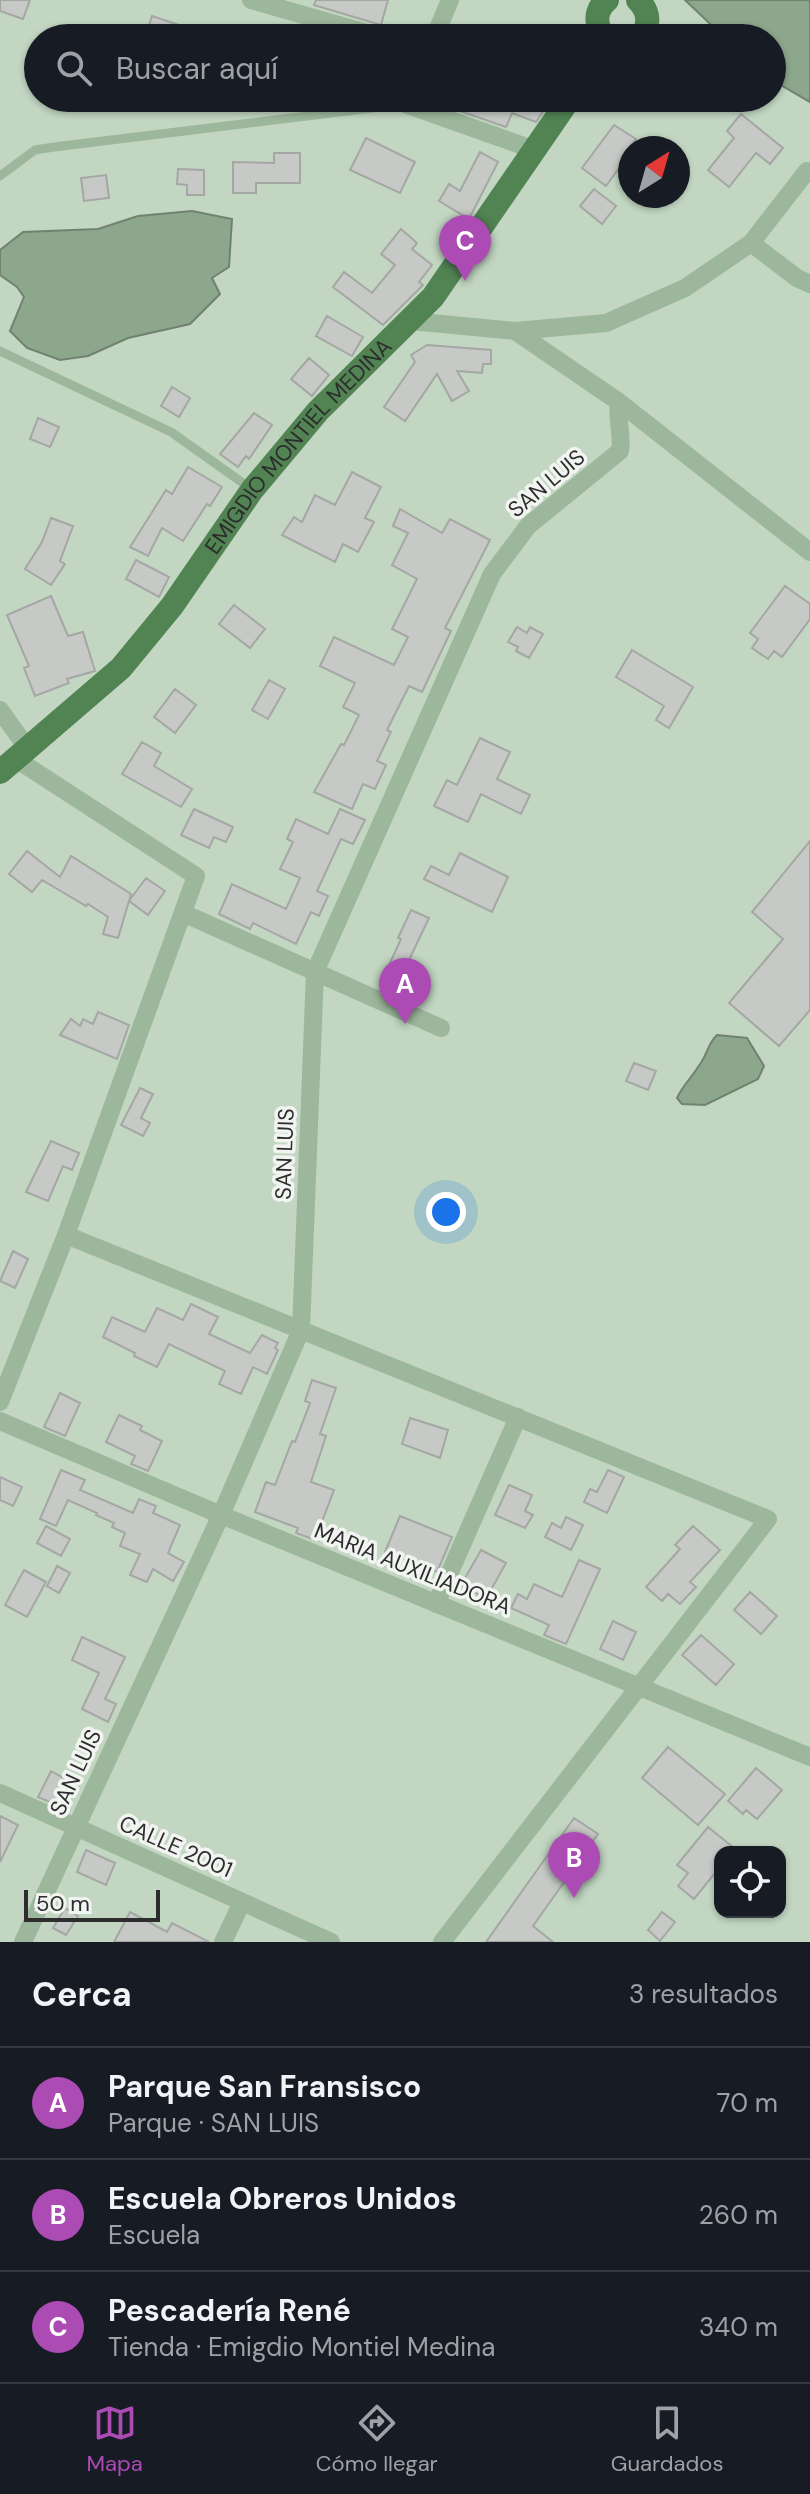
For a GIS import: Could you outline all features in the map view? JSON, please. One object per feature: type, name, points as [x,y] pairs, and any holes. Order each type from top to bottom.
[{"type":"main road","points":[[598,24],[598,11],[607,0]]},
{"type":"main road","points":[[638,0],[645,9],[647,24]]},
{"type":"main road","name":"EMIGDIO MONTIEL MEDINA","points":[[14,760],[121,668],[172,606],[252,490],[318,411],[433,297],[561,112]]},
{"type":"street","points":[[251,0],[335,24]]},
{"type":"street","points":[[440,24],[450,0]]},
{"type":"street","points":[[435,112],[535,150]]},
{"type":"street","points":[[411,321],[515,331],[606,323],[685,288],[751,243],[807,171]]},
{"type":"street","points":[[751,243],[797,278],[810,284]]},
{"type":"street","points":[[515,331],[619,402],[810,552]]},
{"type":"street","name":"SAN LUIS","points":[[23,1942],[221,1515],[301,1330],[315,972],[492,574],[528,526],[620,451],[619,402]]},
{"type":"street","points":[[0,710],[14,760],[196,876],[189,915],[0,1402]]},
{"type":"street","points":[[189,915],[441,1028]]},
{"type":"street","points":[[66,1235],[768,1519],[442,1942]]},
{"type":"street","points":[[436,1604],[518,1417]]},
{"type":"street","name":"MARIA AUXILIADORA","points":[[0,1421],[810,1757]]},
{"type":"street","name":"CALLE 2001","points":[[0,1793],[331,1942]]},
{"type":"street","points":[[223,1942],[242,1902]]},
{"type":"lane","points":[[0,176],[35,150],[322,112]]},
{"type":"lane","points":[[0,351],[171,432],[252,490]]},
{"type":"shaded area","points":[[0,0],[810,0],[810,1942],[0,1942]]},
{"type":"shaded area","points":[[685,0],[810,0],[810,102],[786,88],[786,24],[710,24]]},
{"type":"shaded area","points":[[192,211],[232,219],[229,267],[212,278],[220,294],[190,324],[128,338],[88,356],[60,360],[27,348],[10,331],[24,297],[17,287],[0,275],[0,250],[23,232],[98,229],[138,216]]},
{"type":"shaded area","points":[[717,1035],[747,1038],[764,1066],[758,1079],[705,1105],[682,1104],[677,1098]]},
{"type":"building","points":[[0,0],[30,0],[23,19],[0,11]]},
{"type":"building","points":[[316,0],[388,0],[381,24],[314,5]]},
{"type":"building","points":[[152,16],[176,24],[149,24]]},
{"type":"building","points":[[463,112],[543,112],[536,122],[512,113],[506,127]]},
{"type":"building","points":[[741,114],[783,148],[770,164],[756,153],[729,187],[708,170],[734,138],[727,131]]},
{"type":"building","points":[[614,125],[631,136],[618,136],[618,170],[606,186],[582,168]]},
{"type":"building","points":[[366,138],[415,162],[400,193],[350,170]]},
{"type":"building","points":[[480,152],[498,162],[469,219],[439,201],[449,184],[460,191]]},
{"type":"building","points":[[274,153],[300,153],[300,183],[256,183],[256,193],[233,193],[233,162],[274,163]]},
{"type":"building","points":[[178,169],[204,170],[204,195],[187,195],[187,185],[177,184]]},
{"type":"building","points":[[106,175],[109,198],[84,201],[81,178]]},
{"type":"building","points":[[594,189],[616,206],[602,224],[580,206]]},
{"type":"building","points":[[401,229],[417,243],[412,249],[432,265],[419,282],[423,285],[383,325],[333,287],[344,272],[372,293],[395,265],[381,254]]},
{"type":"building","points":[[327,316],[363,337],[352,356],[316,336]]},
{"type":"building","points":[[427,345],[491,350],[491,364],[483,364],[482,373],[457,371],[469,391],[452,401],[437,374],[405,421],[384,407],[415,362],[411,355]]},
{"type":"building","points":[[309,358],[329,375],[312,396],[291,379]]},
{"type":"building","points":[[172,387],[190,398],[179,417],[161,406]]},
{"type":"building","points":[[254,413],[272,425],[249,459],[246,456],[238,467],[220,454]]},
{"type":"building","points":[[38,418],[59,427],[50,447],[30,439]]},
{"type":"building","points":[[188,467],[222,487],[210,506],[207,504],[183,541],[162,528],[148,556],[130,547],[166,490],[172,494]]},
{"type":"building","points":[[352,472],[381,487],[365,518],[374,522],[358,552],[343,544],[335,562],[282,535],[294,517],[302,522],[315,495],[335,505]]},
{"type":"building","points":[[400,509],[442,533],[450,519],[490,540],[445,628],[451,631],[422,692],[409,686],[387,730],[391,732],[377,761],[386,765],[375,789],[363,784],[352,809],[314,792],[359,715],[343,707],[355,683],[320,666],[334,637],[394,665],[408,637],[392,629],[417,579],[392,565],[408,533],[393,526]]},
{"type":"building","points":[[51,518],[73,526],[60,561],[65,564],[51,585],[25,569],[42,542]]},
{"type":"building","points":[[136,560],[169,577],[159,597],[126,579]]},
{"type":"building","points":[[785,586],[810,604],[810,619],[782,657],[774,651],[768,659],[752,648],[758,639],[750,633]]},
{"type":"building","points":[[51,596],[68,636],[83,632],[95,671],[67,679],[69,683],[35,696],[24,668],[29,666],[7,615]]},
{"type":"building","points":[[234,605],[265,629],[250,648],[219,624]]},
{"type":"building","points":[[517,627],[527,633],[530,627],[543,634],[529,658],[508,642]]},
{"type":"building","points":[[632,650],[693,687],[669,728],[656,720],[664,706],[616,677]]},
{"type":"building","points":[[269,680],[285,689],[268,719],[252,710]]},
{"type":"building","points":[[175,689],[196,705],[175,733],[154,717]]},
{"type":"building","points":[[480,738],[510,752],[497,779],[530,795],[521,814],[481,794],[468,822],[434,806],[447,780],[457,785]]},
{"type":"building","points":[[142,742],[161,753],[154,766],[192,789],[181,807],[122,774]]},
{"type":"building","points":[[194,809],[233,827],[226,842],[214,837],[209,848],[181,835]]},
{"type":"building","points":[[340,809],[365,820],[353,844],[341,839],[317,891],[328,896],[319,916],[311,912],[296,944],[253,923],[250,929],[219,914],[232,884],[286,909],[300,878],[280,869],[293,842],[287,839],[296,819],[328,834]]},
{"type":"building","points":[[810,841],[810,1010],[779,1046],[729,1003],[783,939],[752,912]]},
{"type":"building","points":[[27,851],[60,877],[71,856],[131,894],[118,938],[103,934],[108,917],[88,904],[86,906],[42,880],[32,892],[9,874]]},
{"type":"building","points":[[460,853],[508,877],[492,912],[424,879],[431,866],[449,875]]},
{"type":"building","points":[[146,878],[165,891],[148,915],[129,901]]},
{"type":"building","points":[[411,910],[429,918],[409,960],[418,964],[405,991],[382,980]]},
{"type":"building","points":[[98,1012],[129,1025],[117,1059],[60,1035],[71,1019],[80,1026],[83,1019],[93,1024]]},
{"type":"building","points":[[634,1063],[656,1071],[648,1090],[626,1081]]},
{"type":"building","points":[[140,1088],[153,1094],[141,1118],[150,1123],[143,1136],[121,1125]]},
{"type":"building","points":[[51,1141],[79,1153],[72,1170],[63,1166],[48,1201],[26,1192]]},
{"type":"building","points":[[13,1251],[28,1259],[15,1288],[0,1281]]},
{"type":"building","points":[[191,1304],[218,1317],[209,1334],[250,1353],[262,1335],[278,1343],[267,1374],[253,1367],[241,1394],[219,1384],[225,1371],[169,1344],[157,1367],[103,1337],[112,1317],[145,1332],[157,1308],[183,1320]]},
{"type":"building","points":[[312,1380],[336,1388],[320,1434],[326,1436],[311,1482],[334,1490],[315,1540],[296,1533],[298,1528],[255,1512],[266,1482],[275,1485],[292,1441],[295,1442],[310,1403],[305,1401]]},
{"type":"building","points":[[60,1393],[80,1403],[65,1436],[44,1427]]},
{"type":"building","points":[[119,1415],[142,1426],[140,1430],[162,1441],[148,1471],[131,1464],[135,1456],[106,1442]]},
{"type":"building","points":[[410,1418],[448,1430],[440,1458],[402,1444]]},
{"type":"building","points":[[61,1470],[85,1480],[80,1490],[133,1513],[139,1499],[156,1506],[153,1513],[180,1525],[168,1553],[184,1562],[173,1581],[153,1569],[147,1582],[130,1575],[140,1554],[120,1546],[125,1533],[112,1527],[114,1523],[97,1513],[68,1500],[56,1526],[40,1519]]},
{"type":"building","points":[[608,1470],[624,1477],[607,1513],[584,1502],[590,1489],[597,1492]]},
{"type":"building","points":[[0,1477],[22,1487],[13,1506],[0,1500]]},
{"type":"building","points":[[509,1485],[532,1495],[525,1511],[533,1515],[525,1528],[495,1515]]},
{"type":"building","points":[[400,1516],[452,1537],[437,1572],[385,1552]]},
{"type":"building","points":[[566,1517],[583,1525],[571,1550],[545,1537],[552,1523],[561,1528]]},
{"type":"building","points":[[46,1526],[70,1539],[61,1556],[37,1543]]},
{"type":"building","points":[[693,1526],[720,1550],[690,1582],[696,1587],[680,1604],[668,1594],[662,1601],[646,1587],[680,1549],[675,1545]]},
{"type":"building","points":[[481,1550],[506,1563],[486,1599],[461,1585]]},
{"type":"building","points":[[579,1560],[600,1569],[566,1644],[544,1635],[549,1625],[511,1608],[518,1594],[527,1599],[534,1584],[562,1597]]},
{"type":"building","points":[[57,1566],[70,1573],[59,1593],[47,1586]]},
{"type":"building","points":[[24,1570],[46,1582],[27,1617],[5,1605]]},
{"type":"building","points":[[750,1592],[777,1616],[761,1634],[734,1610]]},
{"type":"building","points":[[613,1621],[636,1632],[623,1660],[600,1649]]},
{"type":"building","points":[[701,1635],[734,1664],[716,1685],[682,1655]]},
{"type":"building","points":[[82,1637],[125,1657],[105,1699],[116,1704],[108,1722],[82,1709],[99,1673],[72,1660]]},
{"type":"building","points":[[668,1747],[725,1794],[698,1825],[642,1778]]},
{"type":"building","points":[[756,1768],[782,1790],[757,1819],[746,1810],[743,1814],[728,1801]]},
{"type":"building","points":[[51,1771],[76,1785],[64,1808],[38,1797]]},
{"type":"building","points":[[0,1816],[18,1825],[0,1862]]},
{"type":"building","points":[[574,1818],[598,1834],[533,1926],[553,1942],[486,1942]]},
{"type":"building","points":[[708,1827],[732,1846],[714,1846],[714,1874],[694,1899],[678,1886],[688,1873],[677,1865]]},
{"type":"building","points":[[86,1850],[115,1863],[106,1885],[77,1872]]},
{"type":"building","points":[[65,1908],[78,1916],[66,1935],[53,1928]]},
{"type":"building","points":[[130,1912],[167,1932],[172,1923],[209,1942],[114,1942]]},
{"type":"building","points":[[662,1912],[675,1922],[660,1941],[648,1930]]},
{"type":"place","name":"Pescadería René","points":[[465,281]]},
{"type":"place","name":"Parque San Fransisco","points":[[405,1024]]},
{"type":"place","name":"Escuela Obreros Unidos","points":[[574,1898]]}]
